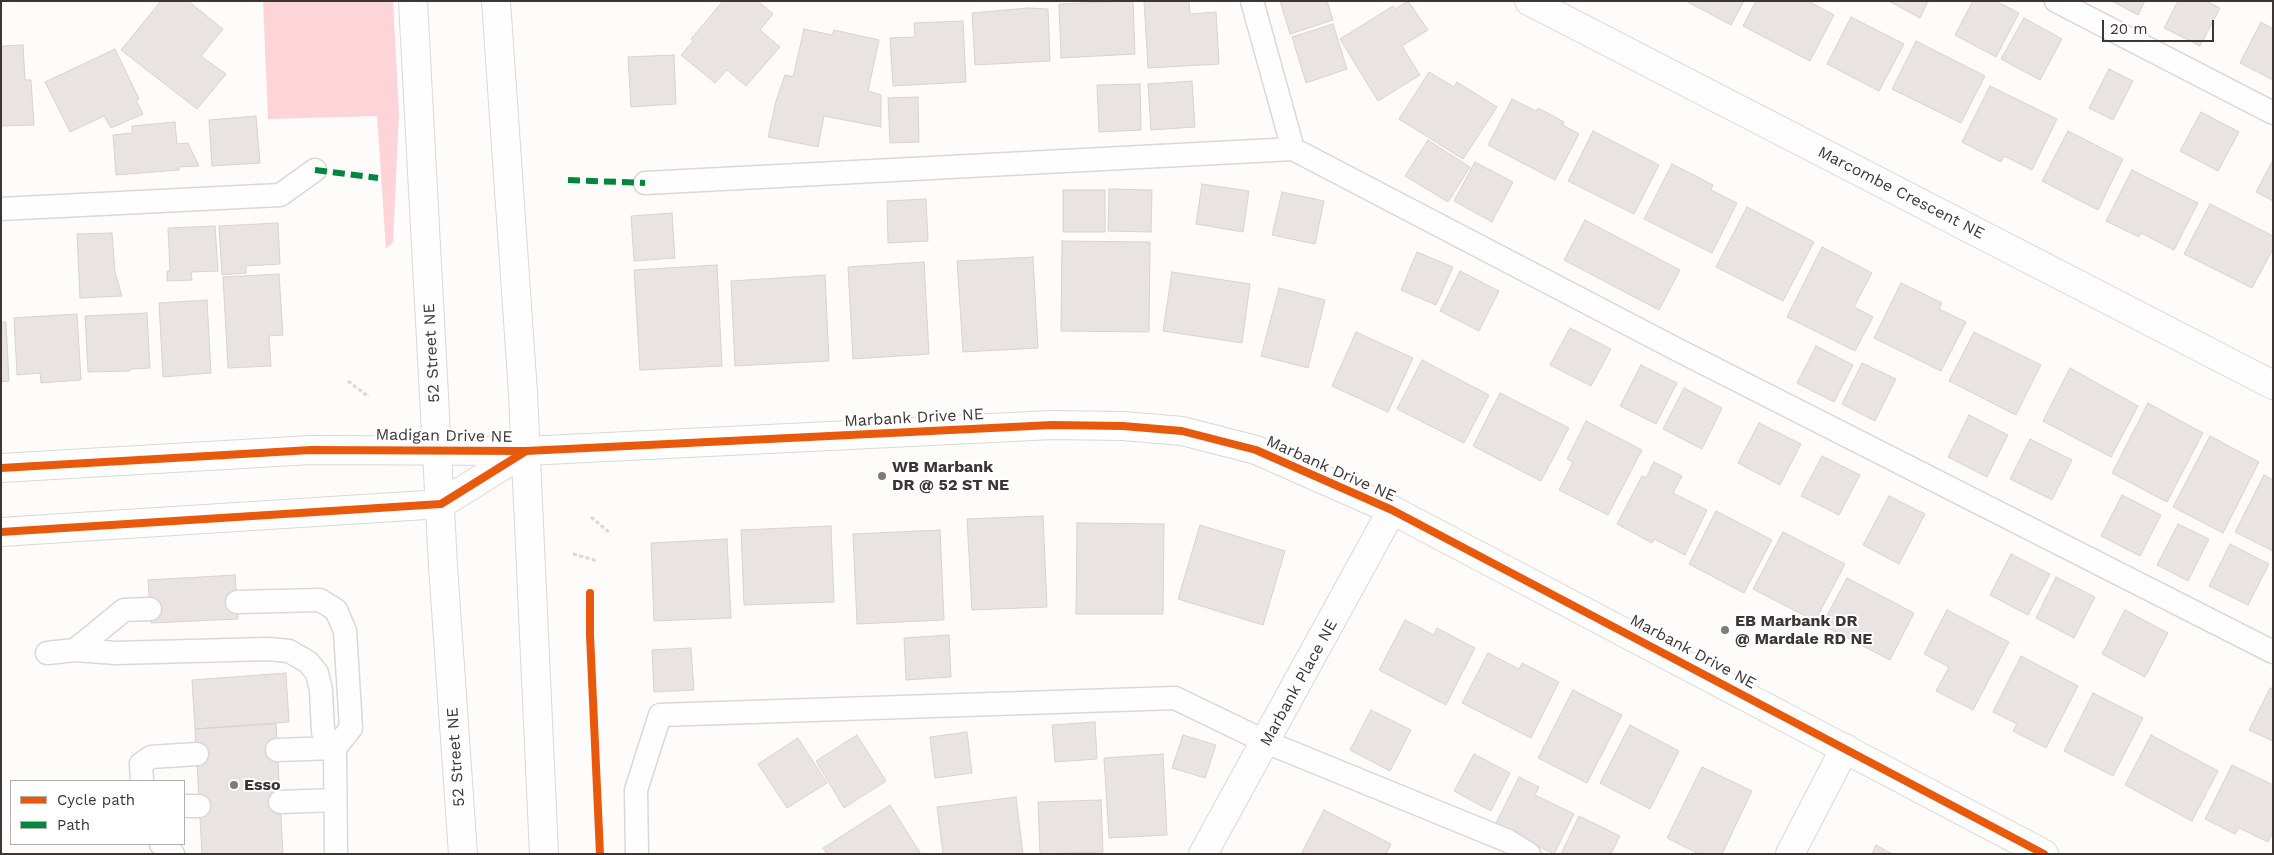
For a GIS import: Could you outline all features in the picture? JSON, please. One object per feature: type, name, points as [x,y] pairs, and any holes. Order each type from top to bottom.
[{"type":"street","name":"52 Street NE","points":[[413,1],[443,566],[463,854]]},
{"type":"street","points":[[496,1],[526,451],[544,854]]},
{"type":"street","name":"Marcombe Crescent NE","points":[[1529,1],[2273,385]]},
{"type":"street","name":"Marbank Drive NE","points":[[526,451],[1052,425],[1123,426],[1182,431],[1256,450],[1392,510],[2044,854]]},
{"type":"street","name":"Madigan Drive NE","points":[[1,468],[311,450],[437,449],[526,451]]},
{"type":"street","name":"Madigan Drive NE","points":[[1,532],[440,504],[526,451]]},
{"type":"street","name":"Marbank Place NE","points":[[1203,854],[1392,510]]},
{"type":"street","points":[[1790,854],[1845,748]]},
{"type":"lane","points":[[1252,1],[1293,149]]},
{"type":"lane","points":[[2056,1],[2273,113]]},
{"type":"lane","points":[[645,183],[1293,149],[1676,350],[2273,652]]},
{"type":"lane","points":[[1,209],[280,196],[315,170]]},
{"type":"lane","points":[[237,602],[320,600],[336,610],[345,631],[351,728],[335,748],[277,750]]},
{"type":"lane","points":[[75,650],[124,610],[150,609]]},
{"type":"lane","points":[[48,653],[75,650],[116,653],[268,649],[289,651],[308,662],[317,673],[321,690],[323,732],[335,748],[336,854]]},
{"type":"lane","points":[[637,854],[636,790],[660,715],[1176,698],[1266,742],[1505,847],[1529,854]]},
{"type":"lane","points":[[142,780],[141,764],[151,757],[197,754]]},
{"type":"lane","points":[[280,802],[336,800]]},
{"type":"lane","points":[[162,845],[173,854]]},
{"type":"path","points":[[348,381],[369,397]]},
{"type":"path","points":[[591,517],[611,534]]},
{"type":"path","points":[[573,554],[598,561]]},
{"type":"shaded area","points":[[263,1],[393,1],[399,113],[393,242],[386,249],[377,116],[268,119]]},
{"type":"building","points":[[161,1],[188,1],[223,29],[201,56],[226,74],[197,109],[121,50]]},
{"type":"building","points":[[723,1],[758,1],[773,14],[760,30],[780,47],[746,86],[727,70],[715,83],[681,55],[693,41],[691,39]]},
{"type":"building","points":[[1133,1],[1135,54],[1061,58],[1059,4]]},
{"type":"building","points":[[1144,1],[1189,1],[1190,14],[1216,12],[1219,64],[1148,68]]},
{"type":"building","points":[[1280,1],[1327,1],[1333,20],[1290,34]]},
{"type":"building","points":[[1408,1],[1428,30],[1402,46],[1420,75],[1378,101],[1340,39],[1393,6],[1395,9]]},
{"type":"building","points":[[1686,1],[1744,1],[1731,25]]},
{"type":"building","points":[[1756,1],[1808,1],[1834,15],[1810,61],[1743,26]]},
{"type":"building","points":[[1889,1],[1928,1],[1920,18]]},
{"type":"building","points":[[1973,1],[1996,1],[2019,13],[1996,57],[1955,35]]},
{"type":"building","points":[[2112,1],[2145,1],[2138,15]]},
{"type":"building","points":[[2178,1],[2206,1],[2220,8],[2200,46],[2164,28]]},
{"type":"building","points":[[1028,8],[1048,9],[1050,61],[975,65],[972,13]]},
{"type":"building","points":[[1851,17],[1904,44],[1879,91],[1827,64]]},
{"type":"building","points":[[2024,18],[2062,39],[2040,80],[2001,59]]},
{"type":"building","points":[[963,21],[966,82],[893,86],[890,38],[915,37],[914,23]]},
{"type":"building","points":[[2261,22],[2273,29],[2273,80],[2240,63]]},
{"type":"building","points":[[1333,24],[1347,69],[1306,83],[1292,37]]},
{"type":"building","points":[[804,29],[832,35],[834,30],[879,40],[868,91],[881,95],[881,127],[824,116],[818,147],[768,137],[776,101],[785,75],[793,77]]},
{"type":"building","points":[[1916,41],[1985,76],[1961,123],[1892,89]]},
{"type":"building","points":[[23,45],[25,80],[31,80],[34,125],[1,126],[1,46]]},
{"type":"building","points":[[115,49],[139,99],[136,100],[143,114],[111,128],[104,116],[70,132],[45,82]]},
{"type":"building","points":[[674,55],[676,104],[631,107],[628,57]]},
{"type":"building","points":[[2109,69],[2133,81],[2113,120],[2089,108]]},
{"type":"building","points":[[1429,72],[1454,87],[1457,82],[1497,107],[1463,159],[1399,119]]},
{"type":"building","points":[[1192,81],[1195,127],[1151,130],[1148,84]]},
{"type":"building","points":[[1140,84],[1141,130],[1099,132],[1097,85]]},
{"type":"building","points":[[1990,86],[2057,119],[2032,170],[2004,156],[2001,162],[1962,142]]},
{"type":"building","points":[[918,97],[919,142],[890,143],[888,98]]},
{"type":"building","points":[[1512,99],[1536,111],[1538,108],[1564,122],[1563,125],[1579,134],[1555,180],[1488,145]]},
{"type":"building","points":[[2201,112],[2239,132],[2218,171],[2180,151]]},
{"type":"building","points":[[256,116],[260,163],[212,166],[209,120]]},
{"type":"building","points":[[175,122],[177,144],[188,143],[199,166],[179,167],[179,170],[116,175],[113,135],[132,133],[132,126]]},
{"type":"building","points":[[1593,131],[1659,165],[1634,214],[1568,181]]},
{"type":"building","points":[[2068,131],[2123,159],[2098,210],[2042,181]]},
{"type":"building","points":[[1428,140],[1470,167],[1448,202],[1405,176]]},
{"type":"building","points":[[2273,160],[2273,201],[2256,192]]},
{"type":"building","points":[[1475,162],[1513,182],[1492,222],[1454,201]]},
{"type":"building","points":[[1672,164],[1713,185],[1711,190],[1737,203],[1712,253],[1644,219]]},
{"type":"building","points":[[2132,170],[2198,203],[2174,250],[2141,233],[2139,237],[2106,221]]},
{"type":"building","points":[[1202,184],[1249,191],[1243,232],[1196,224]]},
{"type":"building","points":[[1109,189],[1152,190],[1151,232],[1108,231]]},
{"type":"building","points":[[1063,190],[1105,190],[1105,232],[1063,232]]},
{"type":"building","points":[[1282,192],[1324,201],[1315,244],[1272,235]]},
{"type":"building","points":[[926,199],[928,241],[888,243],[887,201]]},
{"type":"building","points":[[2210,204],[2273,236],[2273,249],[2252,288],[2184,254]]},
{"type":"building","points":[[1747,207],[1814,242],[1783,301],[1716,267]]},
{"type":"building","points":[[672,213],[675,258],[634,261],[631,216]]},
{"type":"building","points":[[1585,220],[1680,270],[1659,310],[1564,260]]},
{"type":"building","points":[[278,223],[280,264],[246,266],[246,273],[222,275],[219,226]]},
{"type":"building","points":[[215,226],[218,271],[191,272],[192,280],[167,281],[167,271],[170,271],[168,228]]},
{"type":"building","points":[[112,233],[115,272],[122,296],[80,298],[77,234]]},
{"type":"building","points":[[1062,241],[1150,242],[1149,332],[1061,331]]},
{"type":"building","points":[[1822,247],[1872,273],[1854,307],[1873,317],[1855,351],[1787,317]]},
{"type":"building","points":[[1417,252],[1453,267],[1436,305],[1401,290]]},
{"type":"building","points":[[1033,257],[1038,348],[963,352],[957,261]]},
{"type":"building","points":[[924,262],[929,354],[853,359],[848,267]]},
{"type":"building","points":[[717,265],[722,366],[640,370],[634,270]]},
{"type":"building","points":[[1460,271],[1499,291],[1479,331],[1440,311]]},
{"type":"building","points":[[1172,272],[1250,284],[1242,343],[1163,331]]},
{"type":"building","points":[[279,274],[283,335],[269,336],[271,366],[228,368],[223,277]]},
{"type":"building","points":[[825,275],[829,361],[735,366],[731,281]]},
{"type":"building","points":[[1901,283],[1942,303],[1939,309],[1966,322],[1941,371],[1874,338]]},
{"type":"building","points":[[1279,288],[1325,300],[1308,368],[1261,356]]},
{"type":"building","points":[[207,300],[211,373],[163,377],[159,303]]},
{"type":"building","points":[[147,313],[150,368],[130,369],[130,371],[88,372],[85,316]]},
{"type":"building","points":[[77,314],[81,380],[41,383],[40,373],[17,375],[14,318]]},
{"type":"building","points":[[1,322],[6,322],[9,381],[1,382]]},
{"type":"building","points":[[1570,328],[1611,349],[1591,386],[1550,365]]},
{"type":"building","points":[[1356,332],[1413,358],[1388,412],[1332,386]]},
{"type":"building","points":[[1974,332],[2041,365],[2016,415],[1949,381]]},
{"type":"building","points":[[1816,346],[1853,365],[1834,402],[1797,383]]},
{"type":"building","points":[[1422,360],[1489,395],[1464,443],[1397,409]]},
{"type":"building","points":[[1862,363],[1896,379],[1875,421],[1842,404]]},
{"type":"building","points":[[1641,365],[1677,383],[1656,424],[1620,406]]},
{"type":"building","points":[[2070,368],[2138,406],[2111,457],[2043,421]]},
{"type":"building","points":[[1684,388],[1722,408],[1702,449],[1663,429]]},
{"type":"building","points":[[1500,393],[1569,428],[1541,481],[1473,446]]},
{"type":"building","points":[[2148,403],[2203,433],[2167,502],[2112,473]]},
{"type":"building","points":[[1969,415],[2008,435],[1987,477],[1948,457]]},
{"type":"building","points":[[1586,421],[1642,450],[1608,515],[1559,490],[1573,462],[1567,459]]},
{"type":"building","points":[[1759,423],[1801,444],[1780,485],[1738,463]]},
{"type":"building","points":[[2210,436],[2259,462],[2223,533],[2173,507]]},
{"type":"building","points":[[2030,439],[2072,460],[2052,500],[2010,479]]},
{"type":"building","points":[[1822,456],[1860,475],[1839,515],[1801,496]]},
{"type":"building","points":[[1654,462],[1682,476],[1673,493],[1707,510],[1685,555],[1654,539],[1652,543],[1617,524],[1642,476],[1646,478]]},
{"type":"building","points":[[2264,475],[2273,480],[2273,551],[2235,532]]},
{"type":"building","points":[[2122,495],[2161,515],[2140,556],[2101,536]]},
{"type":"building","points":[[1889,496],[1925,514],[1899,564],[1863,545]]},
{"type":"building","points":[[1716,511],[1772,540],[1744,593],[1689,564]]},
{"type":"building","points":[[1043,516],[1047,607],[972,610],[967,519]]},
{"type":"building","points":[[1077,523],[1164,524],[1163,614],[1076,614]]},
{"type":"building","points":[[2178,524],[2209,539],[2188,581],[2157,565]]},
{"type":"building","points":[[1200,525],[1285,551],[1263,625],[1178,599]]},
{"type":"building","points":[[831,526],[834,602],[744,605],[741,530]]},
{"type":"building","points":[[940,530],[944,620],[857,624],[853,534]]},
{"type":"building","points":[[1783,532],[1845,564],[1815,621],[1753,589]]},
{"type":"building","points":[[727,539],[731,618],[654,621],[651,543]]},
{"type":"building","points":[[2230,544],[2269,564],[2248,605],[2209,586]]},
{"type":"building","points":[[2011,554],[2050,574],[2028,615],[1990,595]]},
{"type":"building","points":[[235,575],[238,619],[151,623],[148,580]]},
{"type":"building","points":[[2056,577],[2095,597],[2074,638],[2036,618]]},
{"type":"building","points":[[1847,578],[1914,613],[1890,660],[1822,625]]},
{"type":"building","points":[[1947,610],[2009,642],[1973,710],[1936,691],[1949,667],[1924,654]]},
{"type":"building","points":[[2125,610],[2168,633],[2145,677],[2102,654]]},
{"type":"building","points":[[1405,620],[1434,635],[1437,628],[1475,648],[1446,705],[1379,670]]},
{"type":"building","points":[[949,635],[951,677],[906,680],[904,638]]},
{"type":"building","points":[[691,648],[694,690],[654,692],[652,650]]},
{"type":"building","points":[[1488,653],[1519,669],[1522,663],[1559,682],[1531,738],[1462,703]]},
{"type":"building","points":[[2021,656],[2078,686],[2046,748],[2013,731],[2017,724],[1993,712]]},
{"type":"building","points":[[286,673],[289,722],[195,729],[192,680]]},
{"type":"building","points":[[2270,688],[2273,689],[2273,741],[2249,730]]},
{"type":"building","points":[[1573,690],[1622,715],[1587,783],[1538,758]]},
{"type":"building","points":[[2093,693],[2143,718],[2113,776],[2064,751]]},
{"type":"building","points":[[1371,710],[1411,730],[1390,771],[1350,750]]},
{"type":"building","points":[[1095,722],[1097,759],[1055,762],[1052,725]]},
{"type":"building","points":[[276,724],[283,854],[202,854],[195,729]]},
{"type":"building","points":[[1630,725],[1679,751],[1650,809],[1600,783]]},
{"type":"building","points":[[967,732],[972,773],[935,778],[930,737]]},
{"type":"building","points":[[857,735],[886,781],[844,808],[816,761]]},
{"type":"building","points":[[1183,735],[1216,745],[1205,778],[1172,768]]},
{"type":"building","points":[[2151,735],[2218,771],[2192,821],[2125,785]]},
{"type":"building","points":[[798,738],[827,783],[787,808],[758,764]]},
{"type":"building","points":[[1163,754],[1167,835],[1109,838],[1104,758]]},
{"type":"building","points":[[1474,754],[1510,773],[1491,811],[1454,791]]},
{"type":"building","points":[[2232,765],[2273,785],[2273,832],[2268,842],[2239,828],[2235,834],[2205,819]]},
{"type":"building","points":[[1702,767],[1752,791],[1722,854],[1699,854],[1667,838]]},
{"type":"building","points":[[1519,777],[1539,787],[1535,795],[1574,814],[1554,854],[1495,825]]},
{"type":"building","points":[[1016,797],[1023,854],[943,854],[937,807]]},
{"type":"building","points":[[1101,800],[1103,852],[1040,854],[1038,802]]},
{"type":"building","points":[[890,805],[921,854],[827,854],[823,848]]},
{"type":"building","points":[[1324,810],[1391,844],[1386,854],[1301,854]]},
{"type":"building","points":[[1579,816],[1620,836],[1611,854],[1561,854]]},
{"type":"building","points":[[1876,845],[1892,854],[1872,854]]},
{"type":"marked path","points":[[315,170],[378,178]]},
{"type":"marked path","points":[[568,180],[645,183]]},
{"type":"cycle path","points":[[1,468],[311,450],[526,451],[1052,425],[1123,426],[1182,431],[1256,450],[1392,510],[2044,854]]},
{"type":"cycle path","points":[[1,532],[441,504],[526,451]]},
{"type":"cycle path","points":[[590,593],[590,635],[600,854]]},
{"type":"place","name":"WB Marbank DR @ 52 ST NE","points":[[882,476]]},
{"type":"place","name":"EB Marbank DR @ Mardale RD NE","points":[[1725,630]]},
{"type":"place","name":"Esso","points":[[234,785]]}]
